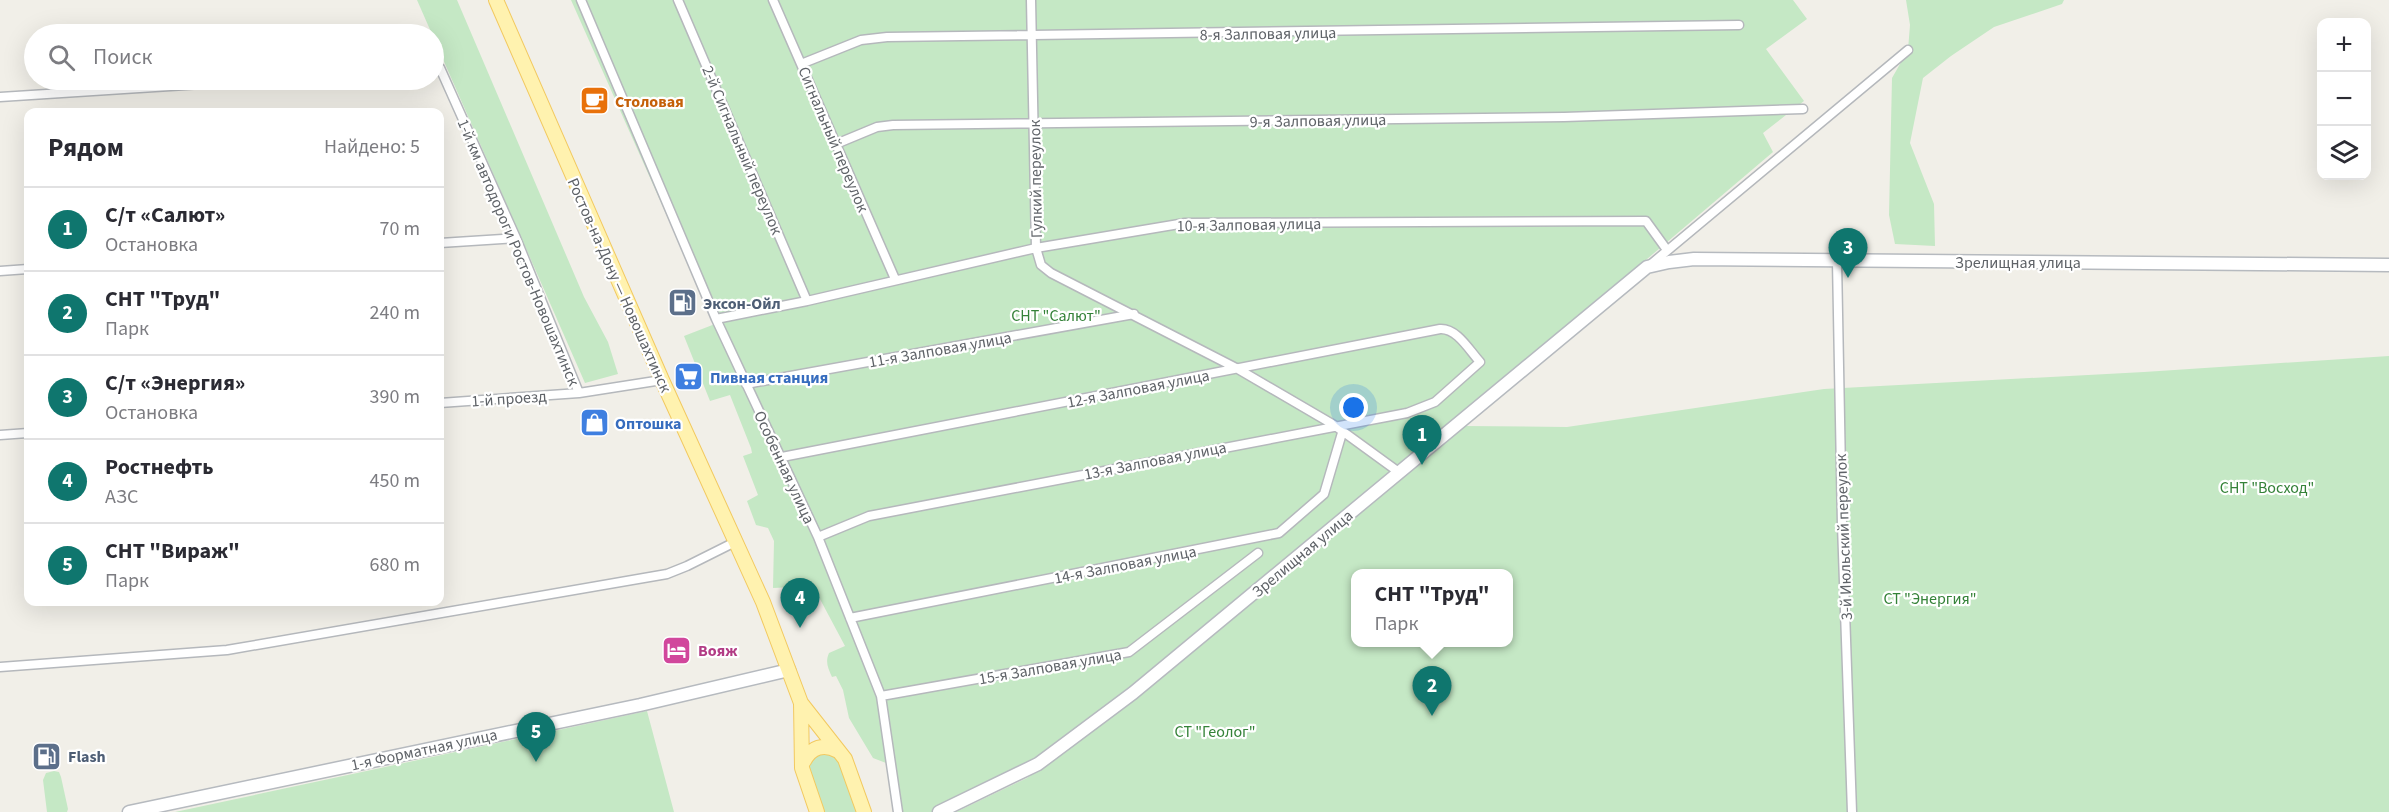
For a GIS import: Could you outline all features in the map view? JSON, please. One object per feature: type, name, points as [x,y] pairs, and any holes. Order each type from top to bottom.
[{"type":"main road","name":"Ростов-на-Дону — Новошахтинск","points":[[496,0],[662,380],[763,602],[801,703]]},
{"type":"main road","points":[[801,703],[845,759],[864,812]]},
{"type":"main road","points":[[801,703],[804,776],[817,812]]},
{"type":"main road","points":[[804,761],[807,755],[816,748],[828,747],[838,751]]},
{"type":"street","name":"Особенная улица","points":[[581,0],[716,319],[818,537],[881,696],[898,812]]},
{"type":"street","name":"2-й Сигнальный переулок","points":[[678,0],[807,301]]},
{"type":"street","name":"Сигнальный переулок","points":[[773,0],[895,279]]},
{"type":"street","name":"Гулкий переулок","points":[[1031,0],[1036,248],[1041,265],[1051,273],[1238,369],[1334,425],[1400,473]]},
{"type":"street","name":"8-я Залповая улица","points":[[801,64],[861,40],[887,37],[1739,25]]},
{"type":"street","name":"Зрелищная улица","points":[[939,812],[1038,764],[1133,693],[1908,50]]},
{"type":"street","name":"1-й км автодороги Ростов-Новошахтинск","points":[[444,83],[516,238],[579,393],[662,380]]},
{"type":"street","points":[[0,98],[117,90]]},
{"type":"street","name":"9-я Залповая улица","points":[[836,144],[877,127],[1564,117],[1803,109]]},
{"type":"street","name":"10-я Залповая улица","points":[[716,319],[807,301],[1036,248],[1185,223],[1646,221],[1667,250]]},
{"type":"street","points":[[444,243],[516,238]]},
{"type":"street","name":"Зрелищная улица","points":[[1647,267],[1669,261],[1694,259],[2389,265]]},
{"type":"street","name":"3-й Июльский переулок","points":[[1838,261],[1842,525],[1852,812]]},
{"type":"street","points":[[0,271],[24,269]]},
{"type":"street","name":"11-я Залповая улица","points":[[746,384],[1134,314]]},
{"type":"street","name":"12-я Залповая улица","points":[[782,457],[1448,329],[1455,333],[1480,362]]},
{"type":"street","name":"13-я Залповая улица","points":[[818,537],[869,516],[1334,425],[1407,413],[1435,402],[1480,362]]},
{"type":"street","name":"1-й проезд","points":[[444,404],[579,393]]},
{"type":"street","points":[[0,435],[24,433]]},
{"type":"street","name":"14-я Залповая улица","points":[[850,618],[1279,533],[1324,494],[1342,433]]},
{"type":"street","points":[[0,667],[227,650],[667,574],[735,542]]},
{"type":"street","name":"15-я Залповая улица","points":[[881,696],[1129,652],[1258,553]]},
{"type":"street","name":"1-я Форматная улица","points":[[129,812],[640,705],[789,670]]},
{"type":"green space","points":[[417,0],[457,0],[584,297],[608,342],[618,374],[585,383],[444,62],[444,24],[428,24]]},
{"type":"green space","name":"СНТ \"Салют\"","points":[[571,0],[1793,0],[1807,19],[1766,49],[1804,101],[1763,133],[1773,152],[1454,423],[1146,676],[1025,768],[932,812],[896,812],[886,749],[886,763],[873,758],[849,718],[843,690],[836,676],[832,677],[829,671],[827,662],[829,653],[845,646],[813,586],[773,588],[774,541],[768,528],[756,525],[747,501],[758,495],[743,456],[752,453],[751,448],[730,395],[710,401],[684,336],[715,324]]},
{"type":"green space","points":[[1906,0],[2064,0],[2062,4],[1994,27],[1923,78],[1910,143],[1934,204],[1935,246],[1895,244],[1889,215],[1892,78],[1908,50],[1910,25]]},
{"type":"green space","points":[[2389,356],[2389,812],[956,812],[1027,778],[1072,747],[1294,562],[1464,426],[1567,427],[1824,389]]},
{"type":"green space","points":[[647,711],[674,812],[175,812]]},
{"type":"green space","points":[[827,752],[838,758],[858,812],[823,812],[808,768],[815,755]]},
{"type":"green space","points":[[59,772],[61,777],[67,812],[47,812],[43,780],[46,773]]},
{"type":"place","name":"Столовая","points":[[594,101]]},
{"type":"place","name":"С/т «Энергия»","points":[[1848,278]]},
{"type":"place","name":"Эксон-Ойл","points":[[682,303]]},
{"type":"place","name":"Пивная станция","points":[[689,377]]},
{"type":"place","name":"Оптошка","points":[[594,423]]},
{"type":"place","name":"С/т «Салют»","points":[[1422,465]]},
{"type":"place","name":"Ростнефть","points":[[800,628]]},
{"type":"place","name":"Вояж","points":[[677,650]]},
{"type":"place","name":"СНТ \"Труд\"","points":[[1432,716]]},
{"type":"place","name":"Flash","points":[[47,756]]},
{"type":"place","name":"СНТ \"Вираж\"","points":[[536,762]]},
{"type":"park label","name":"СНТ \"Восход\"","points":[[2267,487]]},
{"type":"park label","name":"СТ \"Энергия\"","points":[[1930,598]]},
{"type":"park label","name":"СТ \"Геолог\"","points":[[1215,731]]}]
